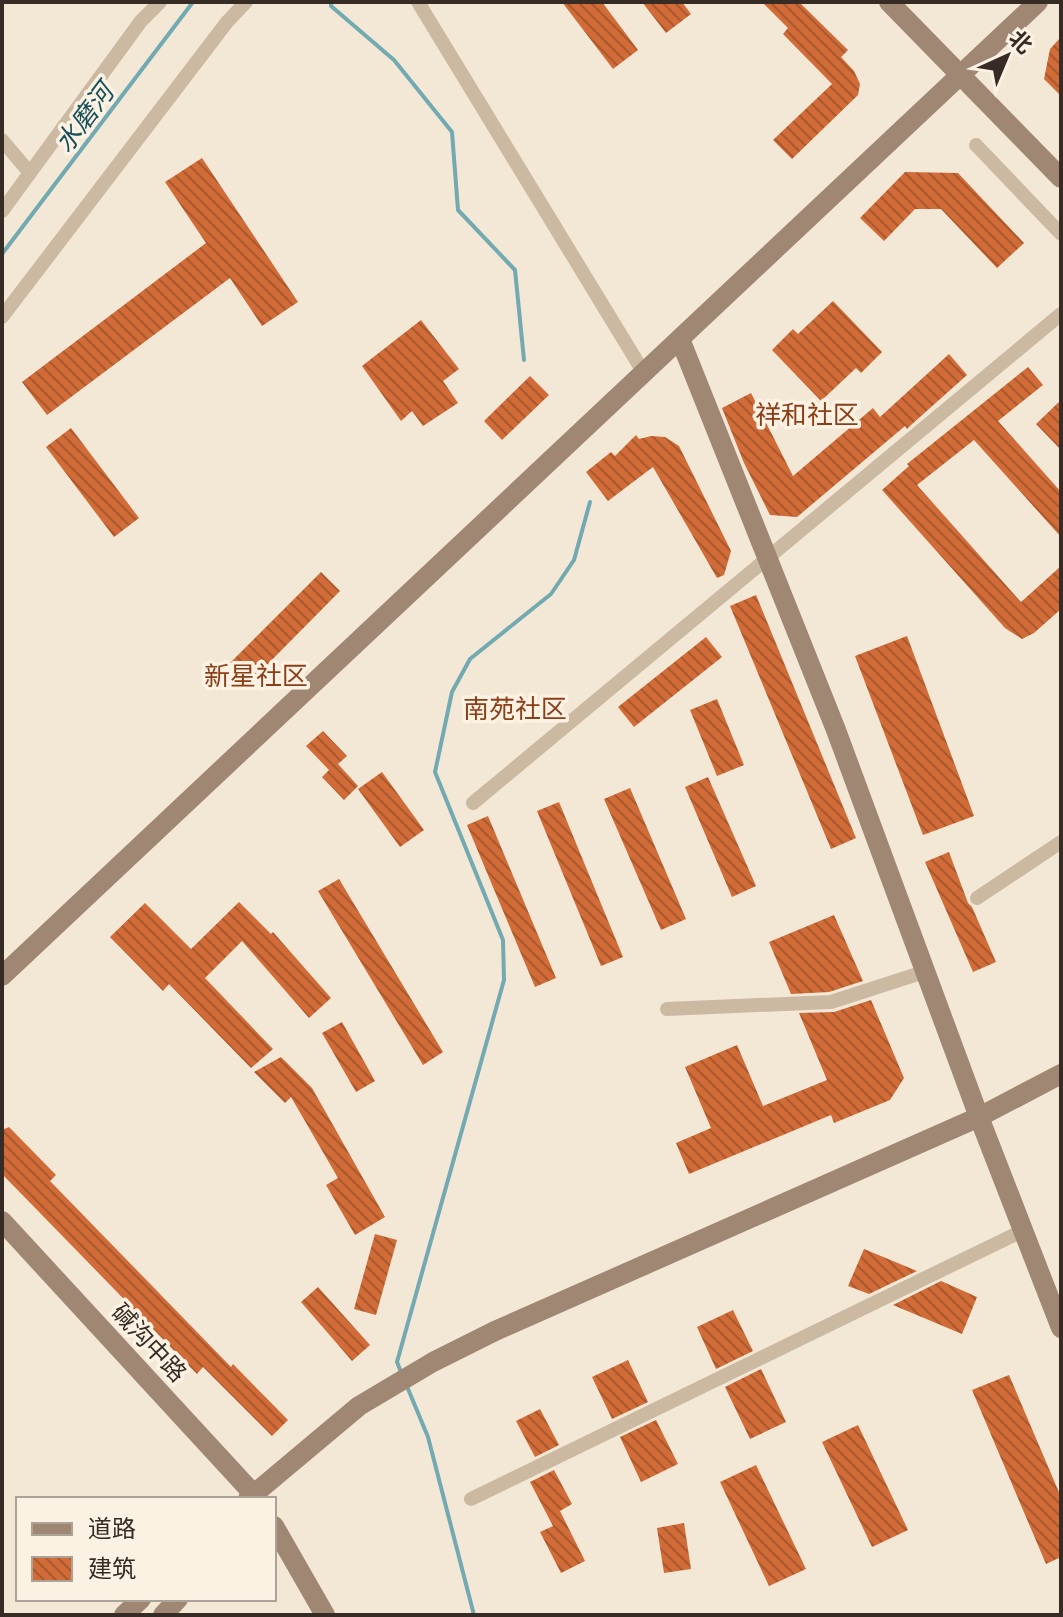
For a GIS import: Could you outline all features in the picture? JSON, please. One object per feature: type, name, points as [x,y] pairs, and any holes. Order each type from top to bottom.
[{"type":"street","points":[[2,211],[141,21],[160,2]]},
{"type":"street","points":[[2,317],[227,22],[246,2]]},
{"type":"street","points":[[418,2],[644,373]]},
{"type":"street","points":[[889,2],[1061,178]]},
{"type":"street","points":[[2,976],[1038,2]]},
{"type":"street","points":[[2,140],[30,173]]},
{"type":"street","points":[[976,145],[1061,234]]},
{"type":"street","points":[[473,803],[1061,314]]},
{"type":"street","points":[[680,339],[836,730],[979,1117],[1061,1328]]},
{"type":"street","points":[[977,898],[1061,842]]},
{"type":"street","points":[[667,1009],[831,1002],[927,971]]},
{"type":"street","points":[[253,1497],[359,1406],[433,1362],[495,1331],[979,1117],[1061,1074]]},
{"type":"street","name":"碱沟中路","points":[[2,1221],[253,1497]]},
{"type":"street","points":[[471,1499],[1024,1230]]},
{"type":"street","points":[[276,1529],[325,1615]]},
{"type":"street","points":[[124,1615],[139,1601]]},
{"type":"building","points":[[562,2],[602,2],[638,50],[613,69]]},
{"type":"building","points":[[642,2],[682,2],[691,14],[666,33]]},
{"type":"building","points":[[762,2],[799,2],[848,50],[841,57],[854,71],[860,84],[858,95],[792,159],[773,140],[832,84],[783,34],[788,28]]},
{"type":"building","points":[[1061,37],[1061,96],[1044,79],[1050,49]]},
{"type":"building","points":[[202,158],[298,302],[262,326],[230,278],[47,415],[22,382],[206,243],[165,182]]},
{"type":"building","points":[[905,172],[958,173],[1024,243],[997,268],[941,209],[915,209],[884,241],[860,218]]},
{"type":"building","points":[[833,301],[882,352],[861,373],[856,368],[821,401],[772,350],[793,329],[798,334]]},
{"type":"building","points":[[421,320],[459,369],[443,381],[458,403],[423,426],[412,411],[401,421],[362,366]]},
{"type":"building","points":[[949,354],[967,375],[907,429],[905,426],[797,517],[770,515],[744,463],[722,408],[751,393],[793,476],[873,408],[880,417]]},
{"type":"building","points":[[1028,367],[1043,385],[998,421],[1061,492],[1061,537],[974,440],[917,485],[1021,602],[1061,566],[1061,609],[1034,633],[1022,639],[1005,628],[882,490],[909,466],[907,464]]},
{"type":"building","points":[[530,376],[549,395],[502,440],[484,421]]},
{"type":"building","points":[[1061,400],[1061,450],[1036,424]]},
{"type":"building","points":[[71,428],[139,518],[114,537],[46,447]]},
{"type":"building","points":[[636,435],[639,439],[665,437],[679,446],[731,551],[724,575],[717,578],[653,467],[608,501],[586,472],[611,452],[615,456]]},
{"type":"building","points":[[321,572],[340,591],[249,683],[229,664]]},
{"type":"building","points":[[756,595],[856,838],[831,849],[730,606]]},
{"type":"building","points":[[907,636],[974,816],[923,835],[855,656]]},
{"type":"building","points":[[706,637],[722,657],[634,727],[618,707]]},
{"type":"building","points":[[717,699],[744,765],[717,776],[690,710]]},
{"type":"building","points":[[323,731],[347,756],[338,764],[358,786],[344,800],[322,777],[329,770],[306,746]]},
{"type":"building","points":[[382,772],[424,830],[400,847],[358,789]]},
{"type":"building","points":[[708,777],[756,886],[732,897],[685,787]]},
{"type":"building","points":[[630,788],[686,919],[661,930],[604,799]]},
{"type":"building","points":[[559,802],[623,957],[601,966],[537,811]]},
{"type":"building","points":[[488,816],[556,978],[535,987],[467,825]]},
{"type":"building","points":[[949,852],[968,903],[996,962],[973,972],[925,862]]},
{"type":"building","points":[[339,879],[443,1052],[423,1065],[318,891]]},
{"type":"building","points":[[239,902],[271,934],[273,932],[331,998],[309,1018],[242,941],[205,978],[273,1049],[251,1068],[169,984],[163,991],[110,937],[145,903],[191,949]]},
{"type":"building","points":[[834,915],[863,981],[829,992],[791,994],[769,942]]},
{"type":"building","points":[[871,1000],[904,1078],[890,1100],[834,1123],[831,1115],[689,1174],[676,1143],[711,1128],[685,1067],[737,1045],[763,1106],[827,1080],[799,1013],[834,1012]]},
{"type":"building","points":[[342,1022],[375,1081],[356,1092],[322,1033]]},
{"type":"building","points":[[281,1057],[312,1088],[385,1217],[355,1235],[326,1185],[338,1178],[291,1097],[285,1103],[254,1072]]},
{"type":"building","points":[[9,1127],[56,1175],[50,1181],[231,1367],[233,1364],[288,1420],[272,1436],[203,1367],[197,1374],[2,1174],[2,1130]]},
{"type":"building","points":[[375,1234],[397,1240],[376,1315],[354,1309]]},
{"type":"building","points":[[864,1249],[917,1271],[869,1294],[848,1286]]},
{"type":"building","points":[[941,1281],[977,1297],[962,1334],[893,1305]]},
{"type":"building","points":[[318,1287],[370,1345],[352,1361],[301,1302]]},
{"type":"building","points":[[733,1310],[753,1351],[716,1369],[697,1327]]},
{"type":"building","points":[[628,1360],[648,1402],[612,1419],[592,1377]]},
{"type":"building","points":[[761,1369],[786,1422],[750,1439],[725,1387]]},
{"type":"building","points":[[1009,1375],[1061,1497],[1061,1557],[1046,1564],[972,1390]]},
{"type":"building","points":[[540,1409],[559,1445],[535,1457],[516,1421]]},
{"type":"building","points":[[656,1420],[678,1464],[641,1482],[620,1437]]},
{"type":"building","points":[[858,1425],[908,1530],[872,1547],[822,1442]]},
{"type":"building","points":[[756,1465],[806,1569],[769,1586],[720,1482]]},
{"type":"building","points":[[554,1470],[572,1504],[560,1511],[585,1561],[561,1573],[540,1532],[553,1526],[530,1482]]},
{"type":"building","points":[[684,1523],[691,1569],[664,1573],[657,1528]]},
{"type":"waterway","name":"水磨河","points":[[2,254],[193,2]]},
{"type":"waterway","points":[[331,2],[331,6],[394,60],[452,132],[458,210],[515,270],[524,360]]},
{"type":"waterway","points":[[401,1372],[397,1362],[504,980],[503,940],[435,772],[452,692],[470,659],[551,594],[574,560],[590,502]]},
{"type":"waterway","points":[[406,1384],[428,1437],[474,1615]]},
{"type":"district","name":"祥和社区","points":[[807,413]]},
{"type":"district","name":"新星社区","points":[[256,674]]},
{"type":"district","name":"南苑社区","points":[[515,707]]}]
